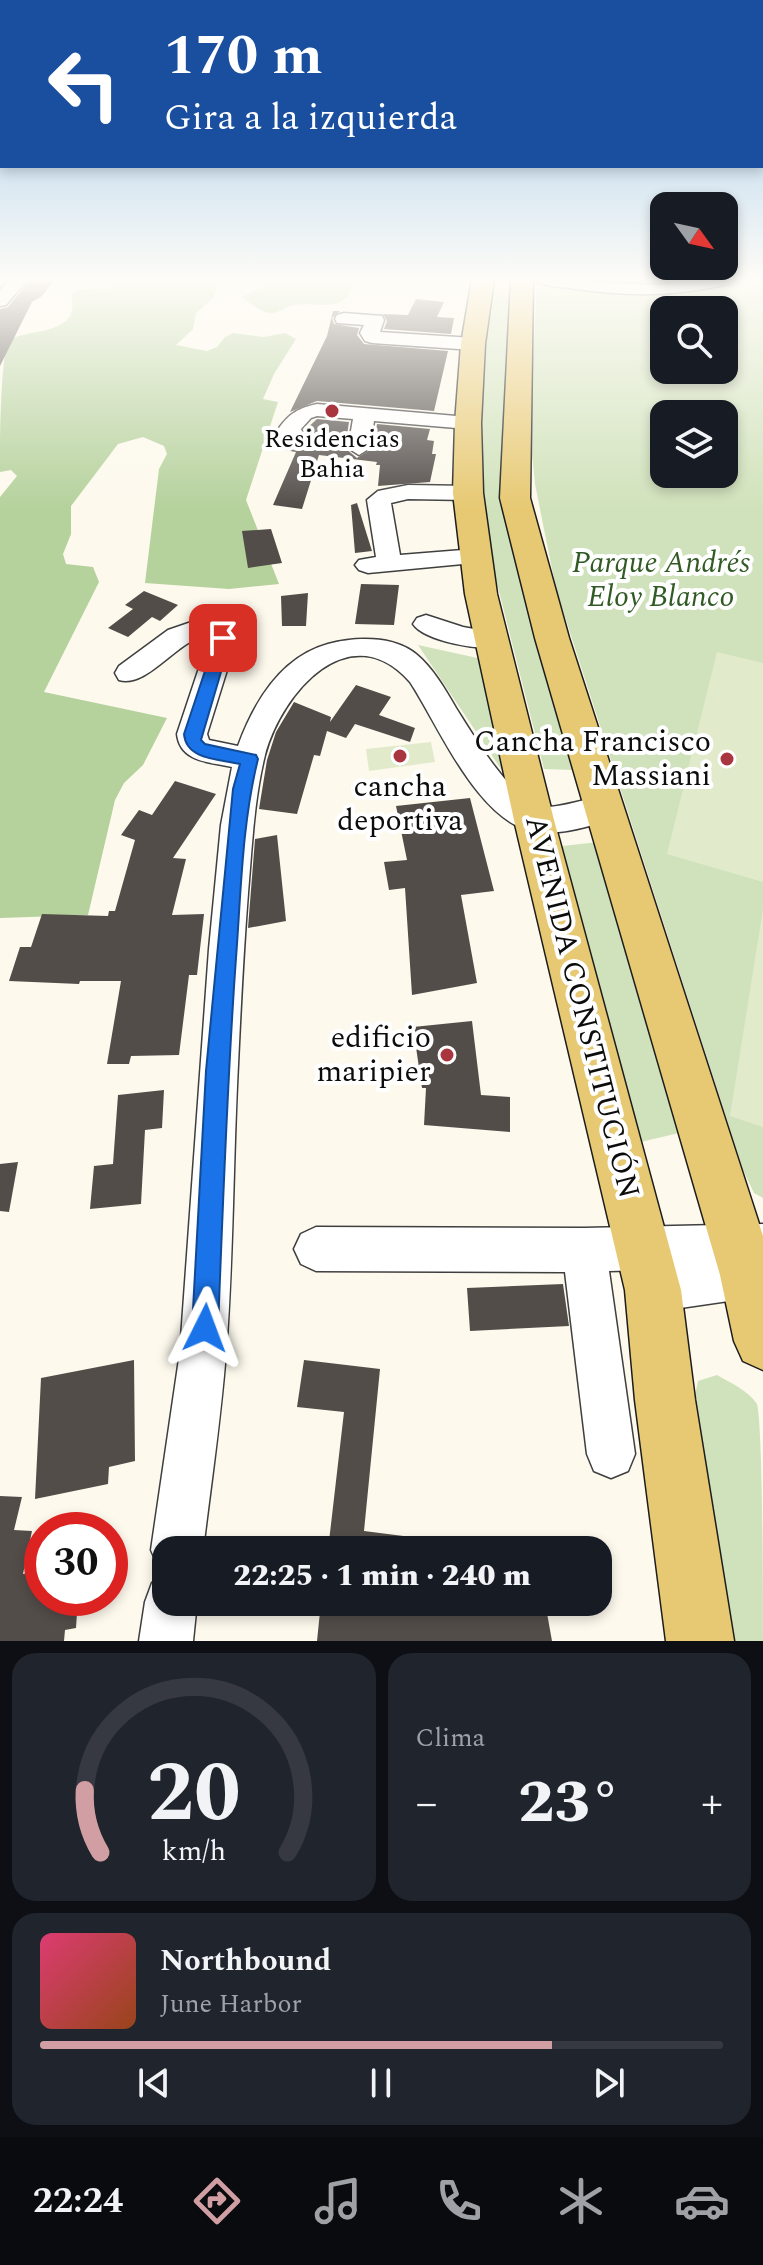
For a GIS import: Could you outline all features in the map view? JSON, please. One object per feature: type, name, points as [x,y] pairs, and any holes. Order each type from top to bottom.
[{"type":"main road","name":"AVENIDA CONSTITUCIÓN","points":[[455,356],[468,423],[468,493],[475,557],[492,640],[534,820],[653,1290],[665,1400],[700,1641]]},
{"type":"main road","points":[[520,356],[515,498],[552,638],[753,1260],[762,1335]]},
{"type":"street","points":[[293,436],[290,428],[304,413],[317,410],[468,423]]},
{"type":"street","points":[[359,448],[365,414]]},
{"type":"street","points":[[468,493],[382,496],[379,500],[378,564],[475,557]]},
{"type":"street","points":[[426,624],[460,636],[492,640]]},
{"type":"street","points":[[129,673],[191,628],[205,625],[215,627],[223,638],[192,734],[193,743],[200,749],[250,759]]},
{"type":"street","points":[[179,1536],[205,1328],[217,1071],[242,789],[267,713],[303,665],[344,648],[389,652],[406,660],[423,679],[459,742],[512,808],[534,820],[606,809]]},
{"type":"street","points":[[316,1249],[584,1250],[643,1247],[753,1260]]},
{"type":"street","points":[[584,1250],[611,1454]]},
{"type":"street","points":[[653,1290],[753,1260]]},
{"type":"street","points":[[166,1641],[169,1616]]},
{"type":"green space","points":[[5,356],[286,356],[263,399],[278,402],[246,500],[279,584],[229,589],[145,583],[159,469],[167,454],[164,446],[143,437],[118,444],[71,506],[71,534],[63,554],[66,564],[93,567],[99,582],[44,692],[167,718],[143,765],[124,783],[115,800],[88,915],[0,918],[0,497],[17,476],[11,470],[0,472]]},
{"type":"green space","points":[[484,356],[509,356],[501,454],[524,593],[574,770],[544,769],[487,544],[477,447]]},
{"type":"green space","name":"Parque Andrés Eloy Blanco","points":[[534,356],[650,356],[650,384],[738,384],[738,356],[763,356],[763,1198],[754,1193],[743,1170],[556,589],[535,484],[530,434]]},
{"type":"green space","points":[[418,645],[482,659],[511,784]]},
{"type":"green space","name":"Cancha Francisco Massiani","points":[[717,652],[763,663],[763,882],[667,854]]},
{"type":"green space","name":"cancha deportiva","points":[[431,742],[435,762],[369,771],[366,749]]},
{"type":"green space","points":[[599,842],[679,1133],[632,1144],[562,846]]},
{"type":"green space","points":[[763,909],[763,1127],[730,1116]]},
{"type":"green space","points":[[717,1375],[744,1391],[757,1404],[762,1479],[763,1641],[723,1641],[690,1418],[698,1381]]},
{"type":"building","points":[[317,356],[447,356],[434,411],[317,401],[290,412]]},
{"type":"building","points":[[317,419],[349,422],[345,448],[357,458],[373,448],[377,424],[430,429],[427,440],[434,441],[432,454],[436,454],[430,482],[378,486],[380,465],[376,465],[377,462],[319,455],[302,509],[273,505],[296,452],[273,448],[279,435],[285,444],[301,444],[307,438],[305,430]]},
{"type":"building","points":[[357,503],[372,551],[355,553],[351,505]]},
{"type":"building","points":[[271,529],[282,563],[248,568],[242,531]]},
{"type":"building","points":[[361,584],[399,585],[394,625],[355,624]]},
{"type":"building","points":[[144,591],[178,605],[160,621],[152,617],[128,637],[108,628],[133,609],[125,605]]},
{"type":"building","points":[[308,593],[306,626],[282,626],[281,596]]},
{"type":"building","points":[[356,685],[391,697],[379,715],[415,728],[410,742],[355,724],[346,738],[327,731],[320,756],[314,755],[297,814],[259,809],[267,760],[276,732],[294,702],[331,717],[330,722]]},
{"type":"building","points":[[175,781],[216,794],[173,858],[186,859],[172,915],[204,914],[197,975],[189,975],[179,1055],[131,1056],[129,1064],[107,1064],[121,981],[80,981],[79,984],[9,981],[20,947],[31,947],[42,914],[108,916],[109,911],[115,911],[135,840],[121,835],[139,810],[152,815]]},
{"type":"building","points":[[470,798],[494,891],[461,895],[477,983],[412,995],[405,888],[389,890],[384,862],[407,860],[396,806]]},
{"type":"building","points":[[277,835],[286,921],[248,928],[255,839]]},
{"type":"building","points":[[472,1021],[481,1095],[510,1097],[510,1132],[424,1125],[426,1088],[422,1088],[413,1027]]},
{"type":"building","points":[[164,1090],[162,1128],[145,1130],[141,1204],[90,1209],[94,1166],[113,1164],[118,1095]]},
{"type":"building","points":[[18,1162],[9,1212],[0,1211],[0,1164]]},
{"type":"building","points":[[563,1284],[569,1326],[470,1331],[467,1288]]},
{"type":"building","points":[[134,1360],[135,1461],[109,1467],[108,1484],[35,1499],[41,1378]]},
{"type":"building","points":[[304,1360],[380,1369],[364,1531],[403,1536],[330,1536],[344,1412],[297,1407]]},
{"type":"building","points":[[0,1496],[22,1497],[14,1530],[24,1531],[24,1616],[77,1616],[76,1628],[65,1630],[64,1641],[0,1641]]},
{"type":"building","points":[[320,1616],[548,1616],[552,1641],[317,1641]]},
{"type":"place","name":"Residencias Bahia","points":[[332,411]]},
{"type":"place","name":"cancha deportiva","points":[[400,756]]},
{"type":"place","name":"Cancha Francisco Massiani","points":[[727,759]]},
{"type":"place","name":"edificio maripier","points":[[447,1055]]},
{"type":"route","points":[[205,1328],[217,1071],[242,789],[250,759],[200,749],[193,743],[192,734],[223,638]]}]
